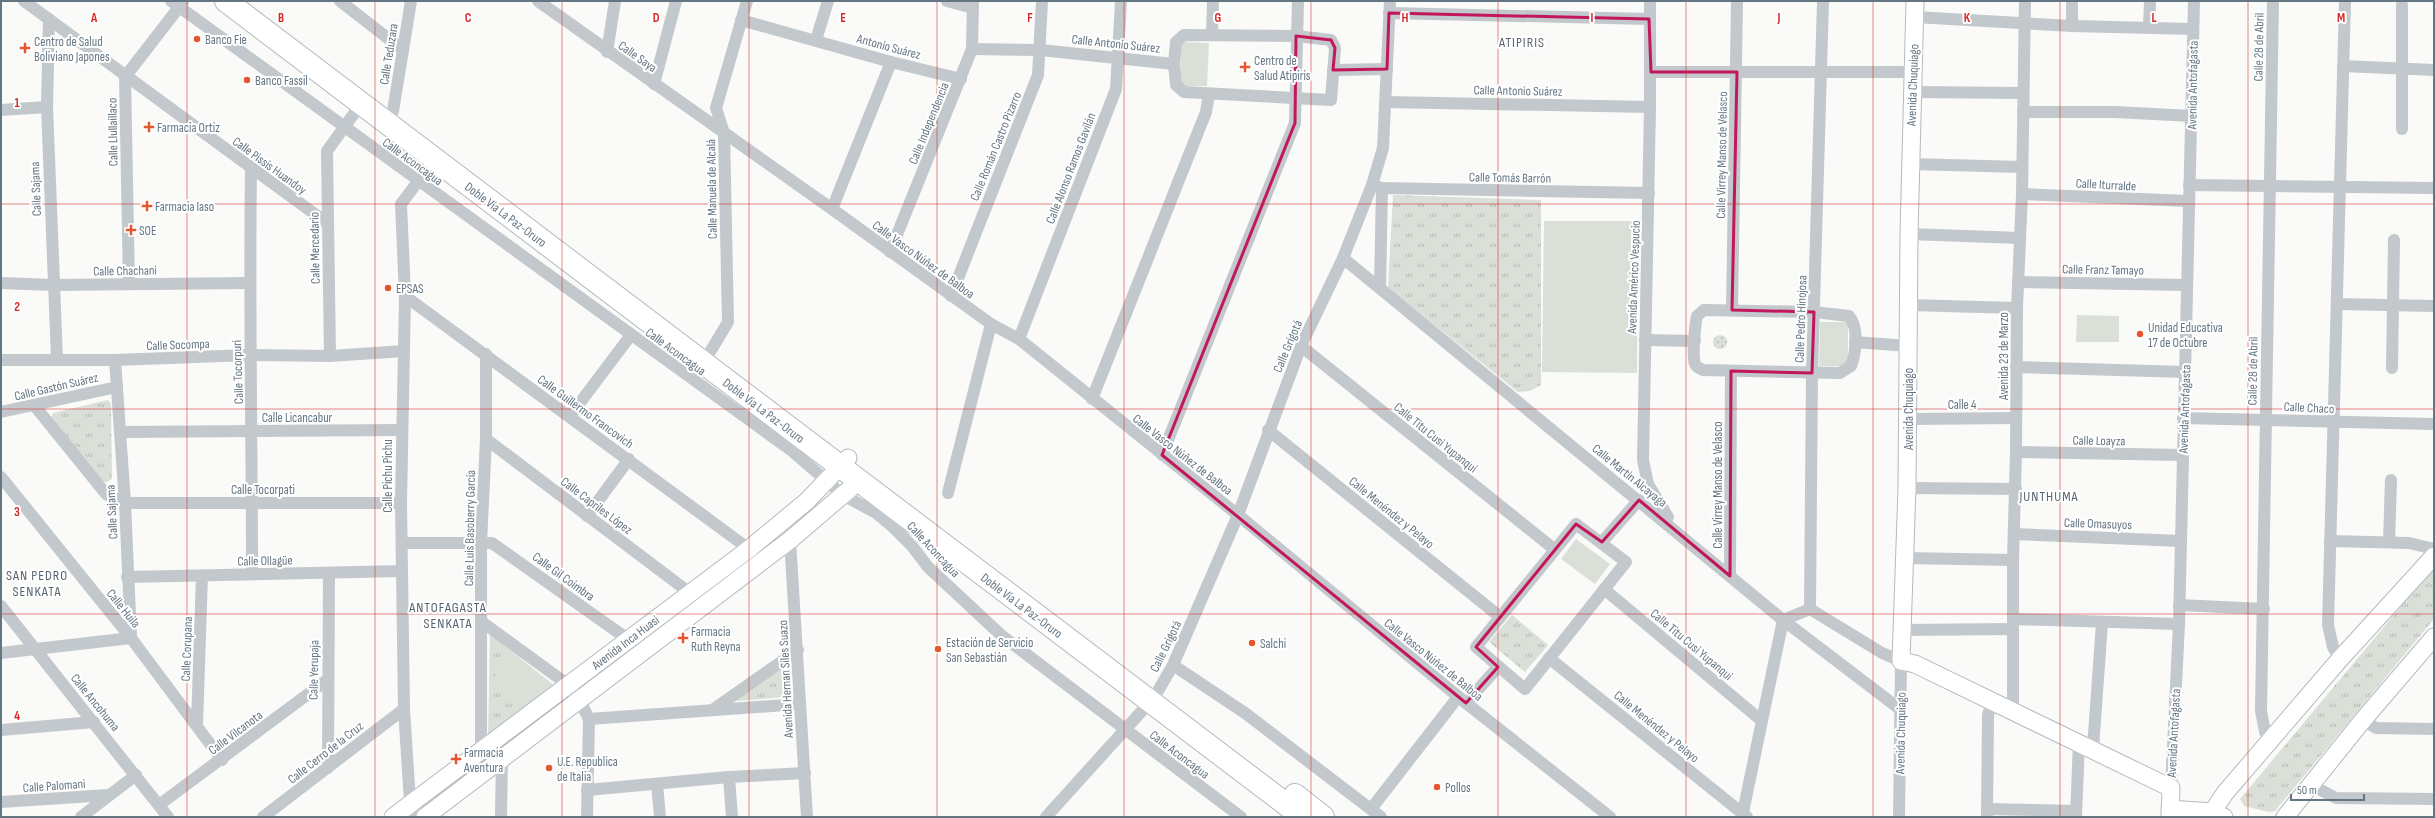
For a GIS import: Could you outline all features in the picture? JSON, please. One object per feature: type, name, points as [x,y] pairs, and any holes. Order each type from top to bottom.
[{"type":"highway","name":"Doble Vía La Paz-Oruro","points":[[226,1],[435,159],[838,469],[1323,817]]},
{"type":"highway","name":"Doble Vía La Paz-Oruro","points":[[249,1],[710,352],[838,469],[851,488],[1154,696],[1303,817]]},
{"type":"street","name":"Calle Pissis Huandoy","points":[[24,1],[250,169],[327,223]]},
{"type":"street","points":[[340,1],[403,50]]},
{"type":"street","name":"Calle Teduzara","points":[[393,111],[410,1]]},
{"type":"street","name":"Calle Saya","points":[[538,1],[607,52],[724,133]]},
{"type":"street","points":[[607,52],[615,1]]},
{"type":"street","points":[[654,84],[676,1]]},
{"type":"street","name":"Calle Manuela de Alcalá","points":[[710,352],[728,322],[724,133],[716,108],[747,1]]},
{"type":"street","points":[[816,40],[828,1]]},
{"type":"street","points":[[946,1],[973,5]]},
{"type":"street","name":"Calle Román Castro Pizarro","points":[[951,296],[1038,75],[1042,1]]},
{"type":"street","name":"Calle Alonso Ramos Gavilán","points":[[1019,339],[1116,89],[1121,1]]},
{"type":"street","points":[[1212,35],[1213,1]]},
{"type":"street","points":[[1162,455],[1295,123],[1298,1]]},
{"type":"street","name":"Avenida Américo Vespucio","points":[[1650,1],[1649,193],[1642,460],[1648,484],[1658,504],[1687,540]]},
{"type":"street","name":"Calle Virrey Manso de Velasco","points":[[1732,310],[1737,1]]},
{"type":"street","name":"Calle Pedro Hinojosa","points":[[1810,609],[1812,372],[1823,1]]},
{"type":"street","name":"Avenida 23 de Marzo","points":[[2013,711],[2013,560],[2016,490],[2017,308],[2022,194],[2022,93],[2026,1]]},
{"type":"street","points":[[2072,1],[2072,26]]},
{"type":"street","points":[[2149,27],[2150,1]]},
{"type":"street","name":"Avenida Antofagasta","points":[[2170,813],[2179,624],[2194,1]]},
{"type":"street","name":"Calle 28 de Abril","points":[[2271,739],[2264,732],[2261,711],[2264,609],[2265,418],[2273,1]]},
{"type":"street","points":[[2340,659],[2333,647],[2328,625],[2342,66],[2345,1]]},
{"type":"street","points":[[125,77],[178,3]]},
{"type":"street","name":"Calle Aconcagua","points":[[178,3],[418,182],[792,452],[838,469]]},
{"type":"street","name":"Calle Independencia","points":[[890,252],[972,49],[973,5]]},
{"type":"street","points":[[2402,5],[2402,129]]},
{"type":"street","points":[[1390,7],[1649,19]]},
{"type":"street","name":"Calle Grigotá","points":[[1046,817],[1126,731],[1154,696],[1173,665],[1238,515],[1268,430],[1301,346],[1377,187],[1383,148],[1390,7]]},
{"type":"street","points":[[1914,9],[2026,24],[2193,29]]},
{"type":"street","name":"Avenida Chuquiago","points":[[1899,817],[1901,661],[1907,488],[1910,164],[1914,9]]},
{"type":"street","name":"Calle Sajama","points":[[49,19],[47,107],[52,285],[57,359]]},
{"type":"street","name":"Antonio Suárez","points":[[741,20],[891,62],[961,79]]},
{"type":"street","points":[[1174,64],[1175,47],[1179,38],[1190,35],[1296,36],[1331,40],[1335,48],[1333,70],[1387,69]]},
{"type":"street","name":"Calle Antonio Suárez","points":[[972,49],[1040,50],[1119,56],[1174,64],[1174,81],[1178,89],[1184,92],[1209,94],[1331,100],[1333,70]]},
{"type":"street","points":[[832,209],[891,62]]},
{"type":"street","points":[[2342,66],[2402,70],[2434,70]]},
{"type":"street","points":[[1650,72],[1913,72]]},
{"type":"street","name":"Calle Llullaillaco","points":[[125,77],[129,284]]},
{"type":"street","points":[[1912,92],[2022,93]]},
{"type":"street","points":[[1092,399],[1206,112],[1209,94]]},
{"type":"street","name":"Calle Antonio Suárez","points":[[1386,102],[1650,107]]},
{"type":"street","name":"Calle Mercedario","points":[[330,356],[327,151],[361,104]]},
{"type":"street","points":[[1,110],[47,107]]},
{"type":"street","points":[[2023,112],[2115,112],[2192,116]]},
{"type":"street","name":"Calle Vasco Núñez de Balboa","points":[[724,133],[832,209],[990,324],[1019,339],[1238,515],[1462,700],[1610,817]]},
{"type":"street","name":"Calle Pichu Pichu","points":[[411,811],[404,709],[401,503],[405,296],[401,204],[435,159]]},
{"type":"street","points":[[1910,164],[2022,167]]},
{"type":"street","name":"Calle Tocorpuri","points":[[250,169],[249,283],[253,432],[252,574]]},
{"type":"street","points":[[2189,185],[2434,188]]},
{"type":"street","points":[[1377,187],[1380,288]]},
{"type":"street","name":"Calle Tomás Barrón","points":[[1377,187],[1649,193]]},
{"type":"street","name":"Calle Iturralde","points":[[2022,194],[2188,201]]},
{"type":"street","points":[[1909,234],[2020,238]]},
{"type":"street","points":[[2392,368],[2395,306],[2394,240]]},
{"type":"street","name":"Calle Martín Alcayaga","points":[[1343,258],[1783,620],[1900,710]]},
{"type":"street","name":"Calle Franz Tamayo","points":[[2018,282],[2187,285]]},
{"type":"street","name":"Calle Chachani","points":[[1,283],[52,285],[249,283]]},
{"type":"street","name":"Calle Guillermo Francovich","points":[[405,296],[629,459],[754,545]]},
{"type":"street","points":[[2337,304],[2434,306]]},
{"type":"street","points":[[1908,305],[2017,308]]},
{"type":"street","points":[[1704,310],[1732,310],[1814,312],[1849,316],[1854,324],[1855,342],[1853,360],[1847,370],[1840,373],[1709,372],[1697,367],[1694,362],[1696,319],[1699,313],[1704,310]]},
{"type":"street","points":[[948,493],[990,324]]},
{"type":"street","points":[[570,416],[631,335]]},
{"type":"street","points":[[1645,340],[1695,341]]},
{"type":"street","points":[[1855,342],[1908,346]]},
{"type":"street","name":"Calle Titu Cusi Yupanqui","points":[[1301,346],[1554,549]]},
{"type":"street","name":"Calle Socompa","points":[[1,360],[115,360],[250,355],[330,356],[404,351]]},
{"type":"street","name":"Calle Luis Basoberry García","points":[[481,751],[481,543],[486,439],[486,354]]},
{"type":"street","name":"Calle Sajama","points":[[115,360],[125,503],[130,638]]},
{"type":"street","points":[[2016,367],[2185,372]]},
{"type":"street","name":"Calle Virrey Manso de Velasco","points":[[1730,576],[1731,371]]},
{"type":"street","name":"Calle Gastón Suárez","points":[[1,412],[117,387]]},
{"type":"street","points":[[34,405],[106,494],[125,503]]},
{"type":"street","name":"Calle 4","points":[[1908,419],[2016,418]]},
{"type":"street","name":"Calle Chaco","points":[[2183,418],[2265,418],[2333,422],[2434,424]]},
{"type":"street","name":"Calle Licancabur","points":[[120,432],[402,430]]},
{"type":"street","name":"Calle Menéndez y Pelayo","points":[[1268,430],[1499,616]]},
{"type":"street","name":"Calle Capriles López","points":[[486,439],[690,593]]},
{"type":"street","name":"Calle Loayza","points":[[2016,452],[2182,455]]},
{"type":"street","points":[[587,516],[629,459]]},
{"type":"street","name":"Avenida Inca Huasi","points":[[393,817],[411,811],[481,751],[567,684],[629,640],[754,545],[807,501],[838,469]]},
{"type":"street","name":"Calle Huila","points":[[1,478],[130,638],[197,724],[222,760]]},
{"type":"street","points":[[2389,542],[2391,480]]},
{"type":"street","name":"Calle Aconcagua","points":[[851,488],[912,546],[928,567],[1001,635],[1240,817]]},
{"type":"street","name":"Avenida Inca Huasi","points":[[425,817],[771,555],[851,488]]},
{"type":"street","points":[[1907,488],[2016,490]]},
{"type":"street","points":[[1602,542],[1639,500]]},
{"type":"street","name":"Calle Tocorpati","points":[[125,503],[401,503]]},
{"type":"street","points":[[1576,524],[1602,542],[1626,562],[1525,689],[1476,647],[1499,616],[1554,549],[1576,524]]},
{"type":"street","name":"Calle Omasuyos","points":[[2014,534],[2180,541]]},
{"type":"street","name":"Avenida Hernan Siles Suazo","points":[[790,540],[798,650],[806,817]]},
{"type":"street","points":[[2330,541],[2410,543],[2434,549]]},
{"type":"street","name":"Calle Gil Coimbra","points":[[402,543],[492,543],[499,546],[629,640]]},
{"type":"street","points":[[754,545],[771,555]]},
{"type":"street","points":[[2170,813],[2215,815],[2225,793],[2340,659],[2434,556]]},
{"type":"street","points":[[1904,558],[2013,560]]},
{"type":"street","name":"Calle Ollagüe","points":[[127,577],[402,571]]},
{"type":"street","name":"Calle Yerupaja","points":[[328,768],[327,680],[329,573]]},
{"type":"street","name":"Calle Corupana","points":[[197,724],[202,576]]},
{"type":"street","name":"Calle Titu Cusi Yupanqui","points":[[1604,589],[1762,721]]},
{"type":"street","points":[[2179,605],[2264,609]]},
{"type":"street","name":"Calle Ancohuma","points":[[1,606],[168,817]]},
{"type":"street","points":[[1744,816],[1783,620],[1810,609],[1882,653],[1901,661],[1915,664],[1992,702],[2086,745],[2171,788]]},
{"type":"street","points":[[482,622],[567,684],[580,701],[589,718],[587,817]]},
{"type":"street","points":[[1992,702],[1988,715],[1987,813],[2076,814],[2102,623]]},
{"type":"street","points":[[1902,630],[2013,624],[2179,624]]},
{"type":"street","points":[[1,653],[130,638]]},
{"type":"street","points":[[2285,817],[2309,784],[2362,720],[2431,644]]},
{"type":"street","points":[[713,710],[798,650]]},
{"type":"street","name":"Calle Menéndez y Pelayo","points":[[1549,658],[1744,816]]},
{"type":"street","points":[[1173,665],[1245,713],[1381,817]]},
{"type":"street","points":[[1371,809],[1462,700],[1498,667]]},
{"type":"street","name":"Calle Vilcanota","points":[[159,805],[222,760],[327,680]]},
{"type":"street","points":[[589,718],[800,704]]},
{"type":"street","name":"Calle Cerro de la Cruz","points":[[263,817],[404,709]]},
{"type":"street","points":[[2362,720],[2376,728],[2434,729]]},
{"type":"street","points":[[1,730],[94,722]]},
{"type":"street","points":[[501,817],[502,758]]},
{"type":"street","points":[[587,790],[729,777],[805,773]]},
{"type":"street","points":[[81,817],[136,775]]},
{"type":"street","points":[[729,777],[732,817]]},
{"type":"street","points":[[657,784],[660,817]]},
{"type":"street","points":[[2309,784],[2336,798],[2434,798]]},
{"type":"street","name":"Calle Palomani","points":[[1,802],[108,795]]},
{"type":"highlighted area","points":[[1389,13],[1649,19],[1651,72],[1737,72],[1732,310],[1814,312],[1812,373],[1731,371],[1730,576],[1639,500],[1602,542],[1576,524],[1476,647],[1498,667],[1466,703],[1162,455],[1295,123],[1296,36],[1331,40],[1335,48],[1333,70],[1387,69]]},
{"type":"green space","points":[[1181,42],[1209,43],[1207,86],[1180,86]]},
{"type":"green space","points":[[1393,195],[1541,200],[1541,385],[1530,391],[1518,392],[1388,288]]},
{"type":"green space","points":[[1544,221],[1638,221],[1637,373],[1542,372]]},
{"type":"green space","points":[[2077,315],[2119,316],[2119,342],[2076,342]]},
{"type":"green space","points":[[1820,322],[1848,322],[1848,366],[1819,366]]},
{"type":"green space","points":[[1717,335],[1723,335],[1727,339],[1727,345],[1723,349],[1717,349],[1713,345],[1713,339]]},
{"type":"green space","points":[[108,400],[111,404],[112,479],[107,482],[102,482],[51,418],[53,413]]},
{"type":"green space","points":[[1576,539],[1610,564],[1595,584],[1561,559]]},
{"type":"green space","points":[[2434,567],[2434,619],[2275,811],[2269,812],[2244,806],[2240,799]]},
{"type":"green space","points":[[1512,615],[1548,645],[1525,672],[1489,642]]},
{"type":"green space","points":[[490,634],[556,687],[488,738]]},
{"type":"green space","points":[[508,656],[545,681],[529,705],[492,680]]},
{"type":"green space","points":[[786,664],[788,692],[784,697],[738,701],[736,697]]},
{"type":"green space","points":[[564,696],[569,699],[423,809],[421,806]]},
{"type":"place","name":"Banco Fie","points":[[197,39]]},
{"type":"place","name":"Centro de Salud Boliviano Japones","points":[[25,48]]},
{"type":"place","name":"Centro de Salud Atipiris","points":[[1245,67]]},
{"type":"place","name":"Banco Fassil","points":[[247,80]]},
{"type":"place","name":"Farmacia Ortiz","points":[[149,127]]},
{"type":"place","name":"Farmacia Iaso","points":[[147,206]]},
{"type":"place","name":"SOE","points":[[131,230]]},
{"type":"place","name":"EPSAS","points":[[388,288]]},
{"type":"place","name":"Unidad Educativa 17 de Octubre","points":[[2140,334]]},
{"type":"place","name":"Farmacia Ruth Reyna","points":[[683,638]]},
{"type":"place","name":"Salchi","points":[[1252,643]]},
{"type":"place","name":"Estación de Servicio San Sebastián","points":[[938,649]]},
{"type":"place","name":"Farmacia Aventura","points":[[456,759]]},
{"type":"place","name":"U.E. Republica de Italia","points":[[549,768]]},
{"type":"place","name":"Pollos","points":[[1437,787]]},
{"type":"district","name":"ATIPIRIS","points":[[1522,42]]},
{"type":"district","name":"JUNTHUMA","points":[[2049,496]]},
{"type":"district","name":"SAN PEDRO SENKATA","points":[[37,584]]},
{"type":"district","name":"ANTOFAGASTA SENKATA","points":[[448,616]]}]
